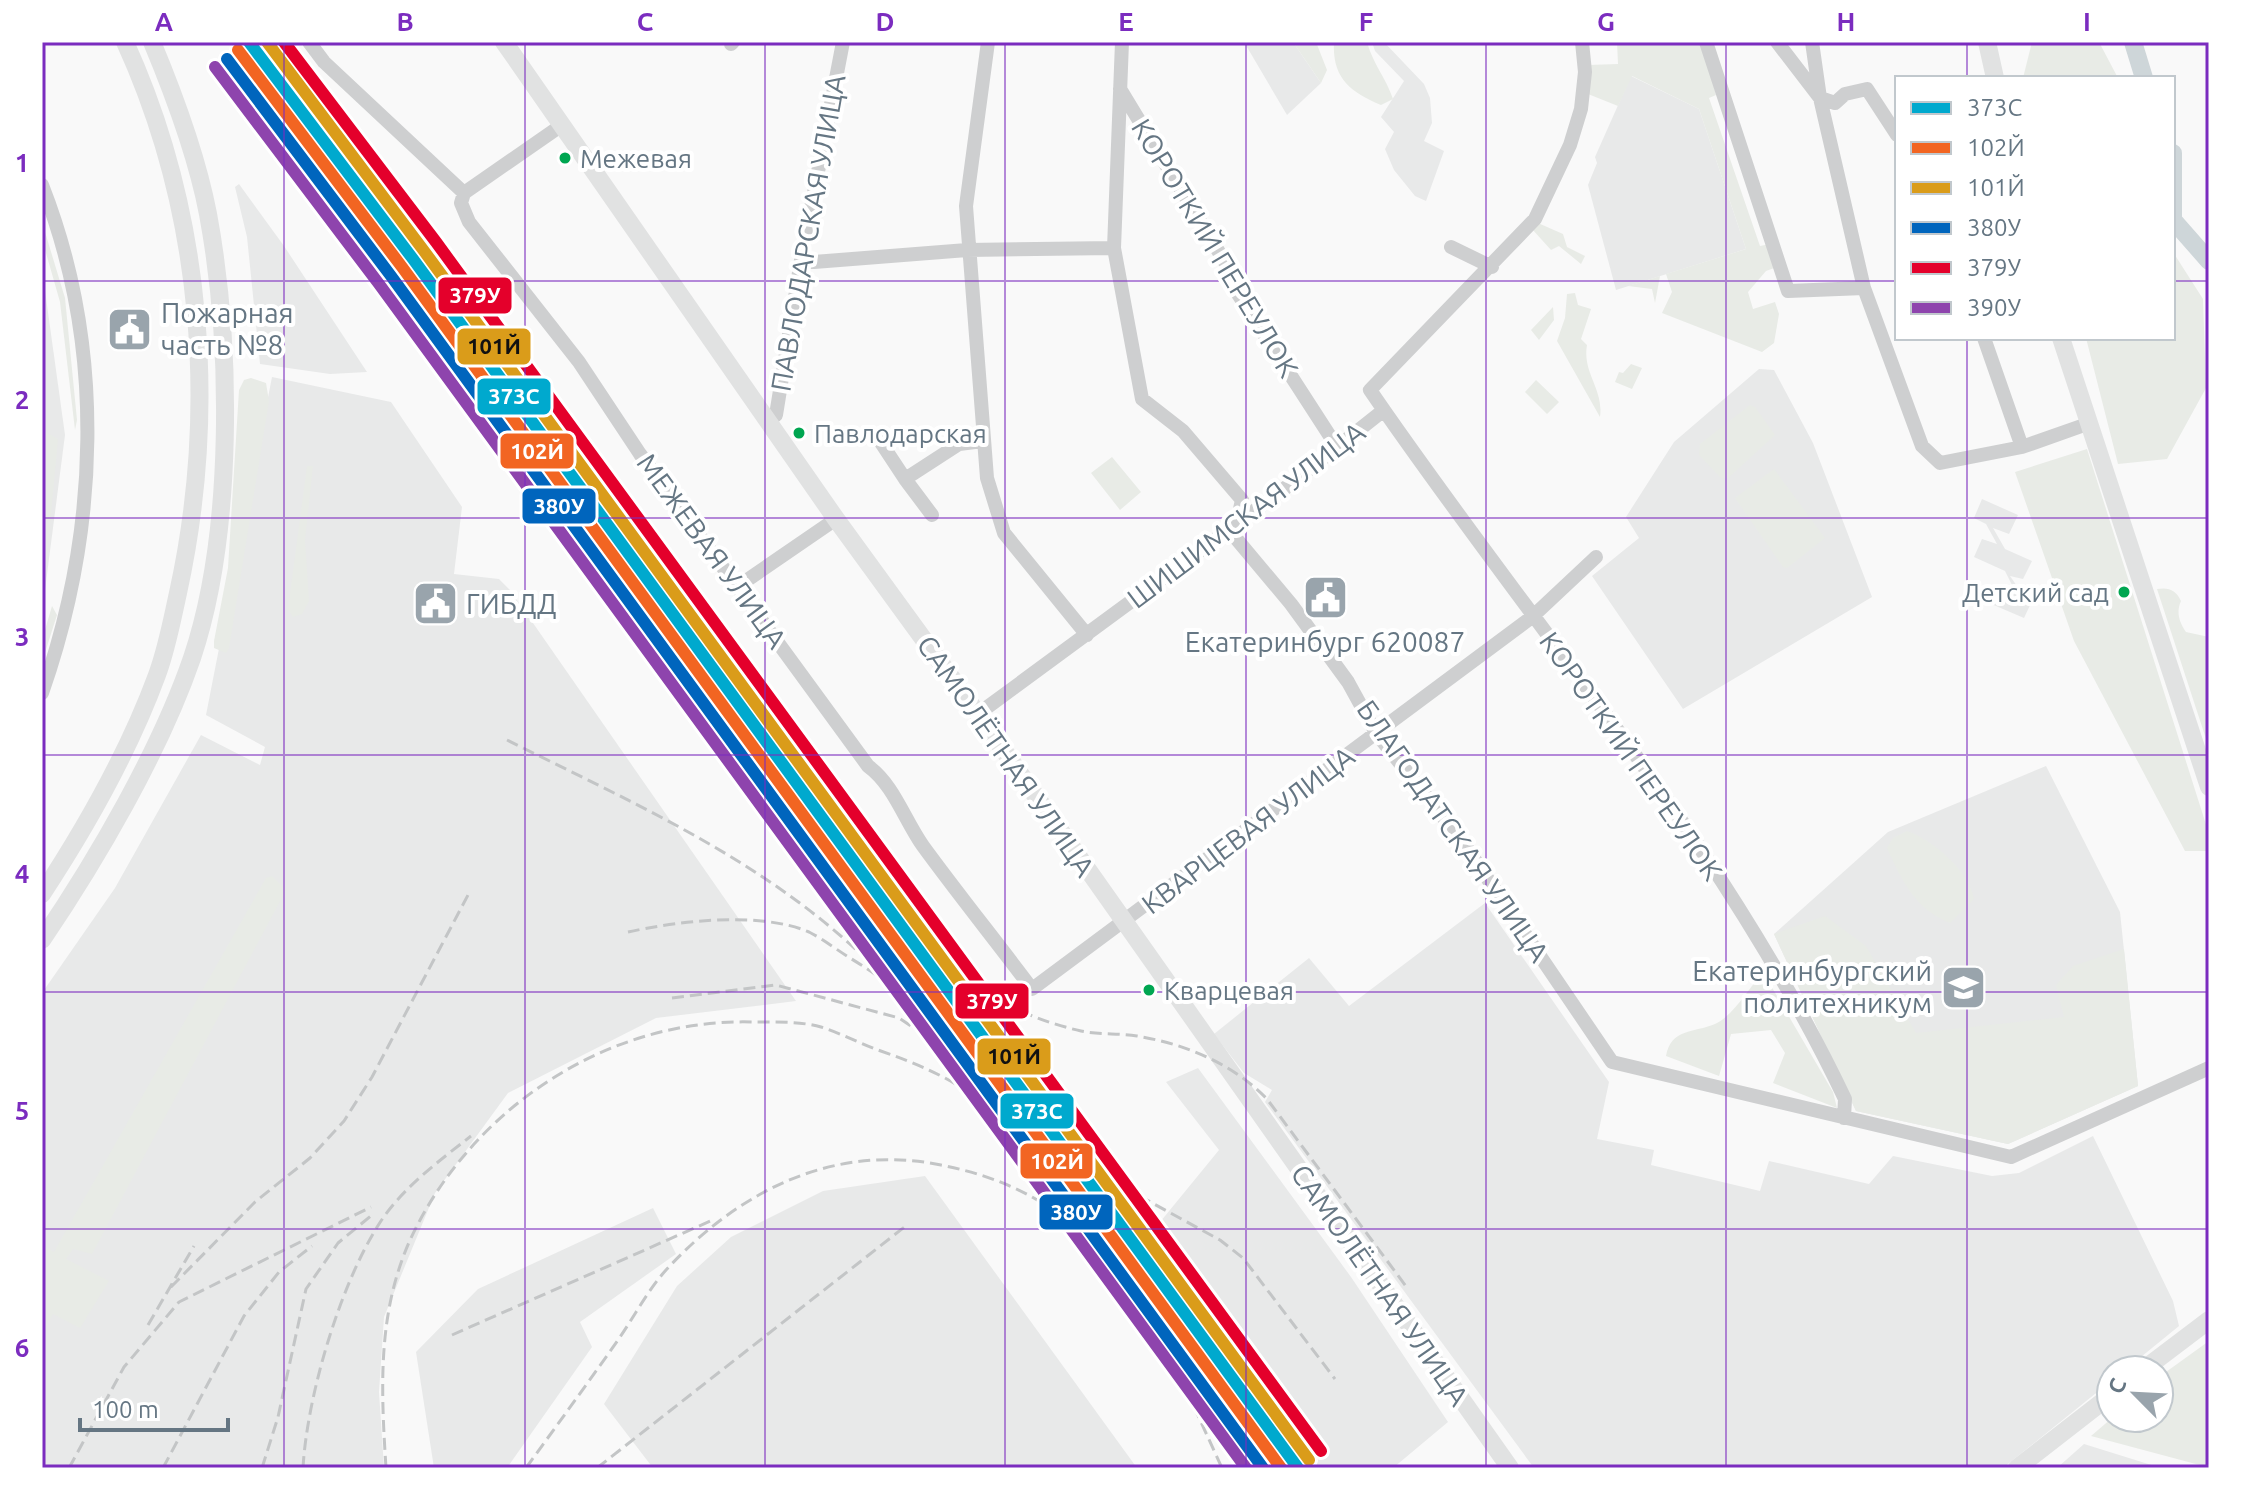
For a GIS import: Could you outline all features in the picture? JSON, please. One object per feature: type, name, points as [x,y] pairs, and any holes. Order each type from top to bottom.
[{"type":"main road","points":[[42,894],[82,830],[158,673],[183,569],[198,461],[199,373],[184,222],[163,139],[125,42]]},
{"type":"main road","points":[[42,940],[102,846],[168,716],[193,655],[217,536],[223,365],[208,215],[200,180],[152,42]]},
{"type":"main road","name":"САМОЛЁТНАЯ УЛИЦА","points":[[504,42],[836,519],[978,714],[1123,924],[1510,1468]]},
{"type":"main road","points":[[1987,42],[1995,76]]},
{"type":"main road","points":[[2062,340],[2209,787]]},
{"type":"main road","points":[[2164,1354],[2209,1320]]},
{"type":"main road","points":[[2017,1468],[2095,1407]]},
{"type":"street","points":[[309,42],[324,62],[464,193],[562,125]]},
{"type":"street","name":"ПАВЛОДАРСКАЯ УЛИЦА","points":[[768,420],[776,415],[801,260],[843,42]]},
{"type":"street","points":[[988,42],[966,206],[987,478],[1004,533],[1087,635]]},
{"type":"street","name":"БЛАГОДАТСКАЯ УЛИЦА","points":[[1122,42],[1114,248],[1142,399],[1183,431],[1242,500],[1234,536],[1291,604],[1348,682],[1376,733],[1487,876],[1612,1062],[2011,1157],[2209,1068]]},
{"type":"street","name":"ШИШИМСКАЯ УЛИЦА","points":[[978,714],[1384,410],[1370,390],[1535,219],[1570,145],[1581,109],[1585,72],[1582,42]]},
{"type":"street","points":[[1706,42],[1788,291],[1864,288]]},
{"type":"street","points":[[1777,42],[1820,98],[1835,103],[1845,94],[1867,89],[1895,132]]},
{"type":"street","points":[[1812,42],[1820,98],[1864,288],[1922,446],[1940,463],[2022,447],[2090,423]]},
{"type":"street","name":"КОРОТКИЙ ПЕРЕУЛОК","points":[[1120,89],[1234,277],[1238,294],[1337,447]]},
{"type":"street","points":[[42,185],[79,311],[88,438],[86,499],[69,606],[42,693]]},
{"type":"street","name":"МЕЖЕВАЯ УЛИЦА","points":[[464,193],[461,203],[469,222],[579,362],[737,587],[868,766],[886,779],[896,803],[921,844],[1032,989],[1123,924]]},
{"type":"street","points":[[1451,247],[1492,267]]},
{"type":"street","points":[[801,260],[814,262],[967,250],[1114,248]]},
{"type":"street","points":[[1985,340],[2022,447]]},
{"type":"street","name":"КОРОТКИЙ ПЕРЕУЛОК","points":[[1384,410],[1761,940],[1845,1099],[1844,1118]]},
{"type":"street","points":[[876,435],[932,515]]},
{"type":"street","points":[[905,479],[959,444],[983,441]]},
{"type":"street","points":[[737,587],[836,519]]},
{"type":"street","name":"КВАРЦЕВАЯ УЛИЦА","points":[[1123,924],[1532,617],[1540,606],[1596,557]]},
{"type":"shaded area","points":[[1244,42],[1293,42],[1321,83],[1287,115]]},
{"type":"shaded area","points":[[1293,42],[1316,42],[1327,70],[1321,83]]},
{"type":"shaded area","points":[[1334,42],[1367,42],[1393,99],[1381,105],[1352,89],[1336,65]]},
{"type":"shaded area","points":[[1372,42],[1384,42],[1424,84],[1430,98],[1432,123],[1424,141],[1444,151],[1426,201],[1415,196],[1394,170],[1385,149],[1394,132],[1381,117],[1404,81],[1375,51]]},
{"type":"shaded area","points":[[1617,42],[1703,42],[1716,95],[1709,98],[1760,246],[1770,244],[1777,267],[1766,271],[1748,292],[1753,309],[1775,302],[1779,314],[1774,343],[1762,352],[1662,313],[1672,292],[1666,274],[1746,249],[1699,109],[1632,76],[1618,106],[1588,94],[1588,65],[1618,64]]},
{"type":"shaded area","points":[[2032,42],[2099,42],[2117,76],[2024,76]]},
{"type":"shaded area","points":[[1631,76],[1699,109],[1746,249],[1616,290],[1588,185],[1597,163],[1595,157]]},
{"type":"shaded area","points":[[239,184],[367,372],[330,374],[260,364],[247,237],[235,187]]},
{"type":"shaded area","points":[[42,222],[65,298],[77,420],[75,430],[60,302],[42,239]]},
{"type":"shaded area","points":[[1538,223],[1563,234],[1567,247],[1585,256],[1581,264],[1559,246],[1551,250],[1532,229]]},
{"type":"shaded area","points":[[2175,255],[2203,299],[2206,388],[2167,459],[2118,464],[2087,340],[2175,340]]},
{"type":"shaded area","points":[[42,269],[65,435],[42,613]]},
{"type":"shaded area","points":[[1660,276],[1655,303],[1652,289],[1628,286]]},
{"type":"shaded area","points":[[1575,293],[1578,305],[1591,309],[1581,339],[1587,345],[1587,364],[1599,398],[1600,417],[1557,341],[1565,318],[1567,294]]},
{"type":"shaded area","points":[[1553,307],[1554,320],[1539,340],[1531,330]]},
{"type":"shaded area","points":[[1631,364],[1642,368],[1632,389],[1615,382],[1619,372],[1623,373]]},
{"type":"shaded area","points":[[1759,369],[1774,370],[1813,443],[1872,597],[1683,709],[1592,576],[1639,538],[1626,517],[1674,442]]},
{"type":"shaded area","points":[[272,377],[391,402],[462,507],[454,574],[499,579],[510,590],[796,1001],[656,1018],[508,1093],[435,1193],[384,1317],[379,1392],[384,1468],[42,1468],[42,993],[115,888],[201,735],[260,765],[265,747],[206,715]]},
{"type":"shaded area","points":[[251,378],[266,383],[269,401],[226,653],[214,648],[214,641],[228,568],[239,390],[244,380]]},
{"type":"shaded area","points":[[1536,380],[1559,402],[1547,414],[1525,392]]},
{"type":"shaded area","points":[[1750,405],[1755,407],[1775,435],[1727,479],[1721,478],[1699,455],[1700,444]]},
{"type":"shaded area","points":[[42,430],[58,439],[44,589],[42,588]]},
{"type":"shaded area","points":[[2087,449],[2209,834],[2209,851],[2185,851],[2074,641],[2015,472]]},
{"type":"shaded area","points":[[1112,457],[1141,492],[1120,510],[1091,473]]},
{"type":"shaded area","points":[[307,466],[313,466],[305,540],[309,601],[302,614],[293,617],[288,609]]},
{"type":"shaded area","points":[[1774,469],[1825,538],[1787,568],[1783,567],[1735,498]]},
{"type":"shaded area","points":[[1982,499],[2018,515],[2009,534],[1993,528],[2005,549],[2032,561],[2023,579],[2010,576],[2019,589],[2018,594],[2032,601],[2024,618],[1989,603],[1997,585],[2013,592],[2014,589],[2005,571],[1974,557],[1982,539],[1997,544],[1986,524],[1974,518]]},
{"type":"shaded area","points":[[2165,588],[2177,594],[2181,601],[2179,617],[2186,632],[2209,637],[2209,748],[2157,589]]},
{"type":"shaded area","points":[[52,606],[57,615],[42,662],[42,640]]},
{"type":"shaded area","name":"Екатеринбургский политехникум","points":[[2046,766],[2120,912],[2138,1086],[2008,1144],[1856,1111],[1774,934],[1888,832]]},
{"type":"shaded area","points":[[1907,831],[1938,849],[1971,888],[1974,899],[1950,923],[1928,910],[1911,893],[1887,848],[1893,838]]},
{"type":"shaded area","points":[[272,876],[286,890],[92,1254],[73,1249],[66,1259],[109,1281],[80,1328],[53,1314],[42,1334],[42,1246],[54,1252],[266,878]]},
{"type":"shaded area","points":[[1485,903],[1609,1082],[1597,1139],[1654,1150],[1651,1165],[1760,1191],[1769,1161],[1869,1184],[1893,1156],[1992,1176],[2019,1173],[2093,1136],[2173,1301],[2179,1326],[2145,1354],[2095,1354],[2095,1394],[2003,1468],[1534,1468],[1265,1102],[1272,1090],[1244,1073],[1214,1034],[1309,958],[1349,1006]]},
{"type":"shaded area","points":[[1825,916],[1866,946],[1916,1033],[2064,1017],[2056,985],[2073,966],[2124,949],[2138,1086],[2008,1144],[1856,1111],[1774,934]]},
{"type":"shaded area","points":[[1763,972],[1833,1092],[1837,1108],[1773,1083],[1785,1053],[1771,1030],[1731,1034],[1719,1076],[1666,1056],[1678,1036],[1715,1024],[1728,1015]]},
{"type":"shaded area","points":[[1198,1068],[1351,1277],[1448,1422],[1393,1468],[1318,1468],[1166,1255],[1171,1251],[1156,1227],[1219,1150],[1166,1082]]},
{"type":"shaded area","points":[[925,1176],[1137,1468],[653,1468],[604,1404],[677,1286],[731,1237],[823,1191]]},
{"type":"shaded area","points":[[653,1208],[676,1254],[580,1322],[592,1347],[507,1468],[434,1468],[416,1352],[478,1289]]},
{"type":"shaded area","points":[[2209,1341],[2207,1467],[2091,1436],[2095,1433],[2175,1434],[2175,1365]]},
{"type":"shaded area","points":[[2084,1444],[2161,1468],[2057,1468]]},
{"type":"waterway","points":[[2133,42],[2143,76]]},
{"type":"waterway","points":[[2175,222],[2209,261]]},
{"type":"railway","points":[[676,599],[1102,1186]]},
{"type":"railway","points":[[507,740],[649,811],[741,863],[827,924],[867,960]]},
{"type":"railway","points":[[171,1287],[255,1202],[310,1158],[344,1121],[372,1077],[468,895]]},
{"type":"railway","points":[[628,932],[670,924],[719,920],[767,922],[809,932],[875,974],[918,1009],[958,1048],[1012,1113]]},
{"type":"railway","points":[[947,961],[977,986],[1026,1013],[1081,1031],[1137,1036],[1173,1044],[1207,1057],[1239,1075],[1267,1099],[1408,1289]]},
{"type":"railway","points":[[672,998],[776,985],[899,1018],[959,1058]]},
{"type":"railway","points":[[386,1468],[383,1380],[392,1294],[411,1238],[437,1191],[470,1149],[508,1111],[550,1080],[597,1054],[647,1036],[699,1025],[752,1022],[821,1027],[941,1076],[977,1098],[1003,1119],[1027,1143],[1068,1195],[1154,1328],[1260,1468]]},
{"type":"railway","points":[[1075,1133],[1114,1174],[1145,1199],[1220,1240],[1243,1258],[1335,1379]]},
{"type":"railway","points":[[303,1468],[311,1408],[328,1342],[365,1249],[398,1199],[471,1136]]},
{"type":"railway","points":[[526,1468],[666,1270],[725,1217],[757,1196],[790,1180],[826,1168],[863,1161],[901,1160],[941,1165],[984,1176],[1043,1203],[1093,1246]]},
{"type":"railway","points":[[69,1468],[124,1367],[179,1302],[371,1207]]},
{"type":"railway","points":[[262,1468],[278,1417],[306,1289],[338,1243],[372,1215]]},
{"type":"railway","points":[[452,1335],[715,1219]]},
{"type":"railway","points":[[597,1468],[907,1225]]},
{"type":"railway","points":[[148,1325],[194,1246]]},
{"type":"railway","points":[[163,1468],[244,1316],[279,1272],[312,1246]]},
{"type":"railway","points":[[1179,1374],[1222,1468]]},
{"type":"transit line","name":"373C","points":[[249,42],[413,259],[1298,1468]]},
{"type":"transit line","name":"101Й","points":[[267,42],[424,251],[1309,1460]]},
{"type":"transit line","name":"379У","points":[[284,42],[436,242],[1321,1451]]},
{"type":"transit line","name":"102Й","points":[[238,50],[402,267],[1281,1468]]},
{"type":"transit line","name":"380У","points":[[227,59],[391,276],[1263,1468]]},
{"type":"transit line","name":"390У","points":[[215,67],[379,284],[1246,1468]]},
{"type":"place","name":"Межевая","points":[[565,158]]},
{"type":"place","name":"Пожарная часть №8","points":[[130,329]]},
{"type":"place","name":"Павлодарская","points":[[799,433]]},
{"type":"place","name":"Детский сад","points":[[2124,592]]},
{"type":"place","name":"Екатеринбург 620087","points":[[1325,598]]},
{"type":"place","name":"ГИБДД","points":[[435,604]]},
{"type":"place","name":"Екатеринбургский политехникум","points":[[1963,987]]},
{"type":"place","name":"Кварцевая","points":[[1149,990]]}]
